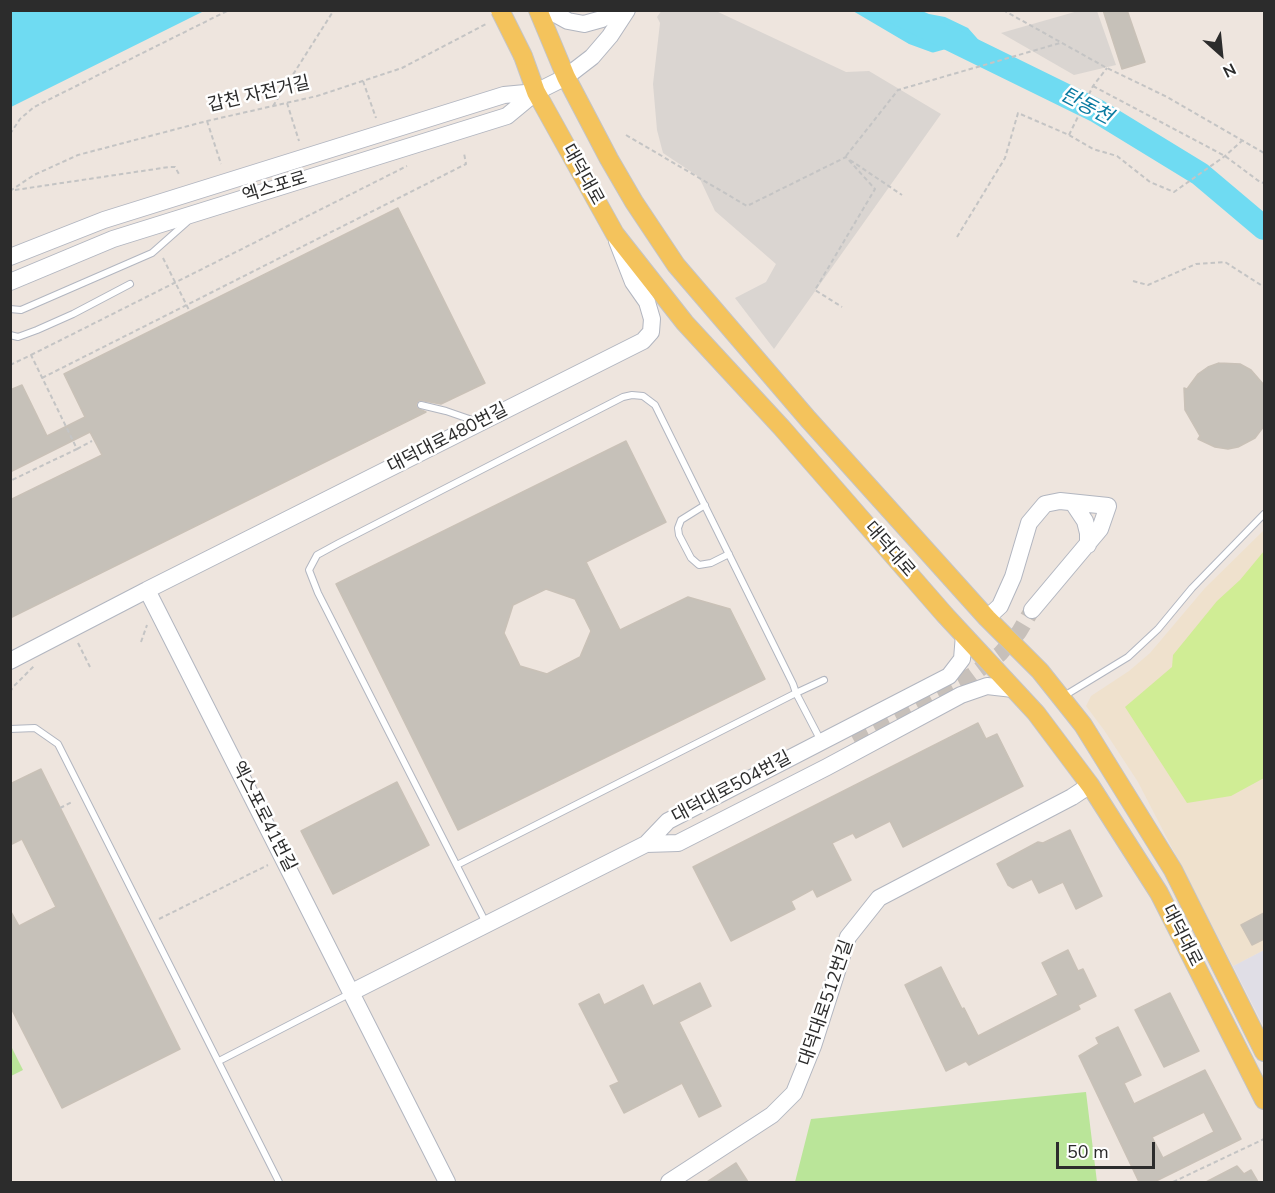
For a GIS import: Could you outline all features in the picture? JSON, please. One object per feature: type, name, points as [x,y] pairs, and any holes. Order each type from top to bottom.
[{"type":"main road","name":"대덕대로","points":[[538,10],[566,77],[633,202],[676,265],[815,427],[987,618],[1040,671],[1083,725],[1173,870],[1264,1052]]},
{"type":"main road","name":"대덕대로","points":[[498,15],[523,56],[536,92],[615,234],[685,323],[782,428],[964,635],[1036,713],[1090,785],[1159,893],[1264,1100]]},
{"type":"street","points":[[548,10],[568,21],[584,24],[602,19],[615,10]]},
{"type":"street","name":"엑스포로","points":[[10,282],[113,239],[507,116],[536,92],[566,77],[592,57],[610,36],[627,10]]},
{"type":"street","name":"엑스포로","points":[[10,257],[104,220],[504,95],[536,92]]},
{"type":"street","name":"대덕대로480번길","points":[[147,590],[643,341],[651,332],[652,319],[647,303],[633,282],[615,234]]},
{"type":"street","points":[[987,618],[1000,606],[1013,577],[1029,523],[1045,504],[1060,501],[1108,506],[1100,530],[1032,610]]},
{"type":"street","points":[[1073,503],[1085,521],[1088,545]]},
{"type":"street","points":[[10,661],[147,590]]},
{"type":"street","name":"엑스포로41번길","points":[[147,590],[447,1182]]},
{"type":"street","name":"대덕대로504번길","points":[[352,992],[645,844],[668,821],[821,742],[854,730],[949,676],[962,659],[964,635]]},
{"type":"street","points":[[645,844],[678,843],[962,695],[987,686],[1013,689]]},
{"type":"street","points":[[645,844],[868,724],[876,732],[871,743]]},
{"type":"street","name":"대덕대로512번길","points":[[669,1182],[772,1115],[794,1093],[813,1046],[848,937],[879,898],[1072,797],[1090,785]]},
{"type":"lane","points":[[10,309],[21,310],[152,253],[196,213]]},
{"type":"lane","points":[[10,335],[18,337],[37,330],[130,284]]},
{"type":"lane","points":[[486,924],[318,593],[309,570],[317,555],[339,543],[623,397],[643,396],[655,405],[821,742]]},
{"type":"lane","points":[[421,405],[481,423]]},
{"type":"lane","points":[[705,505],[681,520],[678,528],[679,535],[691,558],[699,565],[711,563],[729,554]]},
{"type":"lane","points":[[1061,698],[1128,657],[1158,629],[1192,588],[1264,514]]},
{"type":"lane","points":[[456,865],[824,680]]},
{"type":"lane","points":[[10,729],[35,728],[58,744],[279,1182]]},
{"type":"lane","points":[[219,1061],[352,992]]},
{"type":"path","points":[[10,134],[20,119],[34,107],[229,10]]},
{"type":"path","points":[[273,106],[328,23],[334,10]]},
{"type":"path","points":[[1003,10],[1107,68],[1167,97],[1264,153]]},
{"type":"path","name":"갑천 자전거길","points":[[11,191],[34,176],[78,155],[207,121],[287,103],[402,68],[498,15]]},
{"type":"path","points":[[626,135],[747,206],[846,157],[898,90],[1060,43]]},
{"type":"path","points":[[1069,135],[1093,86],[1107,68]]},
{"type":"path","points":[[363,81],[376,118]]},
{"type":"path","points":[[1093,86],[1225,156],[1264,183]]},
{"type":"path","points":[[287,103],[299,141]]},
{"type":"path","points":[[957,237],[1005,158],[1018,114],[1069,135],[1094,149],[1117,156],[1150,182],[1174,192],[1225,156],[1243,140]]},
{"type":"path","points":[[207,121],[221,164]]},
{"type":"path","points":[[42,378],[466,164],[464,153]]},
{"type":"path","points":[[846,157],[902,195]]},
{"type":"path","points":[[842,307],[815,290],[875,189],[846,157]]},
{"type":"path","points":[[10,365],[176,284],[407,166]]},
{"type":"path","points":[[11,191],[169,167],[175,168],[180,176]]},
{"type":"path","points":[[163,258],[190,312]]},
{"type":"path","points":[[1133,281],[1148,285],[1196,264],[1225,262],[1264,287]]},
{"type":"path","points":[[31,356],[77,448]]},
{"type":"path","points":[[10,481],[92,441]]},
{"type":"path","points":[[141,642],[148,624]]},
{"type":"path","points":[[78,643],[90,667]]},
{"type":"path","points":[[10,692],[37,664]]},
{"type":"path","points":[[60,808],[72,802]]},
{"type":"path","points":[[159,919],[268,865]]},
{"type":"path","points":[[1173,1182],[1264,1139]]},
{"type":"shaded area","points":[[662,10],[716,11],[846,72],[869,71],[941,114],[774,349],[735,298],[766,282],[776,264],[715,211],[699,177],[663,153],[657,130],[653,84],[660,23],[657,17]]},
{"type":"shaded area","points":[[1078,11],[1097,11],[1116,65],[1074,75],[1001,33]]},
{"type":"shaded area","points":[[1264,530],[1264,950],[1233,966],[1138,782],[1086,706],[1091,696],[1129,671],[1150,653],[1205,588]]},
{"type":"shaded area","points":[[1264,950],[1264,1027],[1233,966]]},
{"type":"green space","points":[[1264,551],[1264,778],[1231,796],[1187,803],[1125,707],[1172,667],[1173,655],[1217,601],[1240,580]]},
{"type":"green space","points":[[11,1046],[23,1070],[10,1076]]},
{"type":"green space","points":[[1086,1092],[1097,1182],[795,1182],[811,1119]]},
{"type":"water","points":[[11,10],[204,10],[204,11],[11,107]]},
{"type":"water","points":[[853,11],[922,11],[945,17],[968,28],[983,45],[961,63],[909,44]]},
{"type":"pier","points":[[982,39],[986,47],[962,66],[928,54]]},
{"type":"building","points":[[1103,10],[1127,10],[1145,62],[1122,69]]},
{"type":"building","points":[[398,208],[485,383],[441,404],[419,400],[416,404],[417,408],[426,412],[10,618],[10,500],[102,455],[90,432],[10,472],[10,390],[22,385],[47,436],[85,417],[64,374]]},
{"type":"building","points":[[1219,363],[1240,364],[1251,370],[1264,385],[1264,426],[1255,438],[1238,447],[1228,449],[1215,447],[1198,439],[1200,436],[1185,410],[1184,388],[1187,389],[1198,374]]},
{"type":"building","points":[[626,441],[666,522],[586,562],[620,630],[688,597],[730,609],[765,679],[458,830],[336,584]],"holes":[[[546,589],[575,599],[591,631],[580,657],[547,674],[520,666],[504,633],[513,605]]]},
{"type":"building","points":[[978,723],[986,739],[997,734],[1023,786],[903,847],[890,821],[856,838],[853,833],[832,843],[851,880],[817,897],[813,889],[791,901],[795,909],[731,941],[693,867]]},
{"type":"building","points":[[41,769],[180,1049],[62,1108],[10,1006],[10,910],[19,926],[56,907],[22,839],[10,845],[10,784]]},
{"type":"building","points":[[397,782],[429,845],[333,894],[301,831]]},
{"type":"building","points":[[1070,830],[1102,896],[1076,909],[1063,882],[1039,893],[1032,879],[1013,888],[1008,885],[997,864],[1038,842],[1043,843]]},
{"type":"building","points":[[1264,913],[1264,939],[1252,945],[1241,925]]},
{"type":"building","points":[[1068,950],[1078,971],[1083,969],[1096,996],[1078,1005],[1080,1009],[969,1065],[966,1061],[946,1071],[905,985],[941,967],[978,1036],[1058,995],[1042,963]]},
{"type":"building","points":[[700,983],[711,1006],[679,1022],[721,1106],[699,1117],[682,1083],[624,1113],[610,1086],[619,1082],[579,1004],[599,994],[604,1005],[643,985],[653,1006]]},
{"type":"building","points":[[1170,993],[1199,1051],[1164,1067],[1135,1010]]},
{"type":"building","points":[[1118,1027],[1141,1075],[1124,1083],[1134,1104],[1205,1070],[1241,1139],[1154,1182],[1139,1182],[1079,1056],[1099,1044],[1096,1038]],"holes":[[[1204,1112],[1214,1132],[1163,1158],[1152,1137]]]},
{"type":"building","points":[[736,1163],[748,1182],[707,1182]]},
{"type":"building","points":[[1237,1166],[1244,1174],[1251,1170],[1258,1182],[1206,1182]]},
{"type":"waterway","name":"탄동천","points":[[891,10],[1097,111],[1200,174],[1264,228]]},
{"type":"tunnel","points":[[852,737],[972,675],[1000,654],[1019,632],[1032,610]]}]
